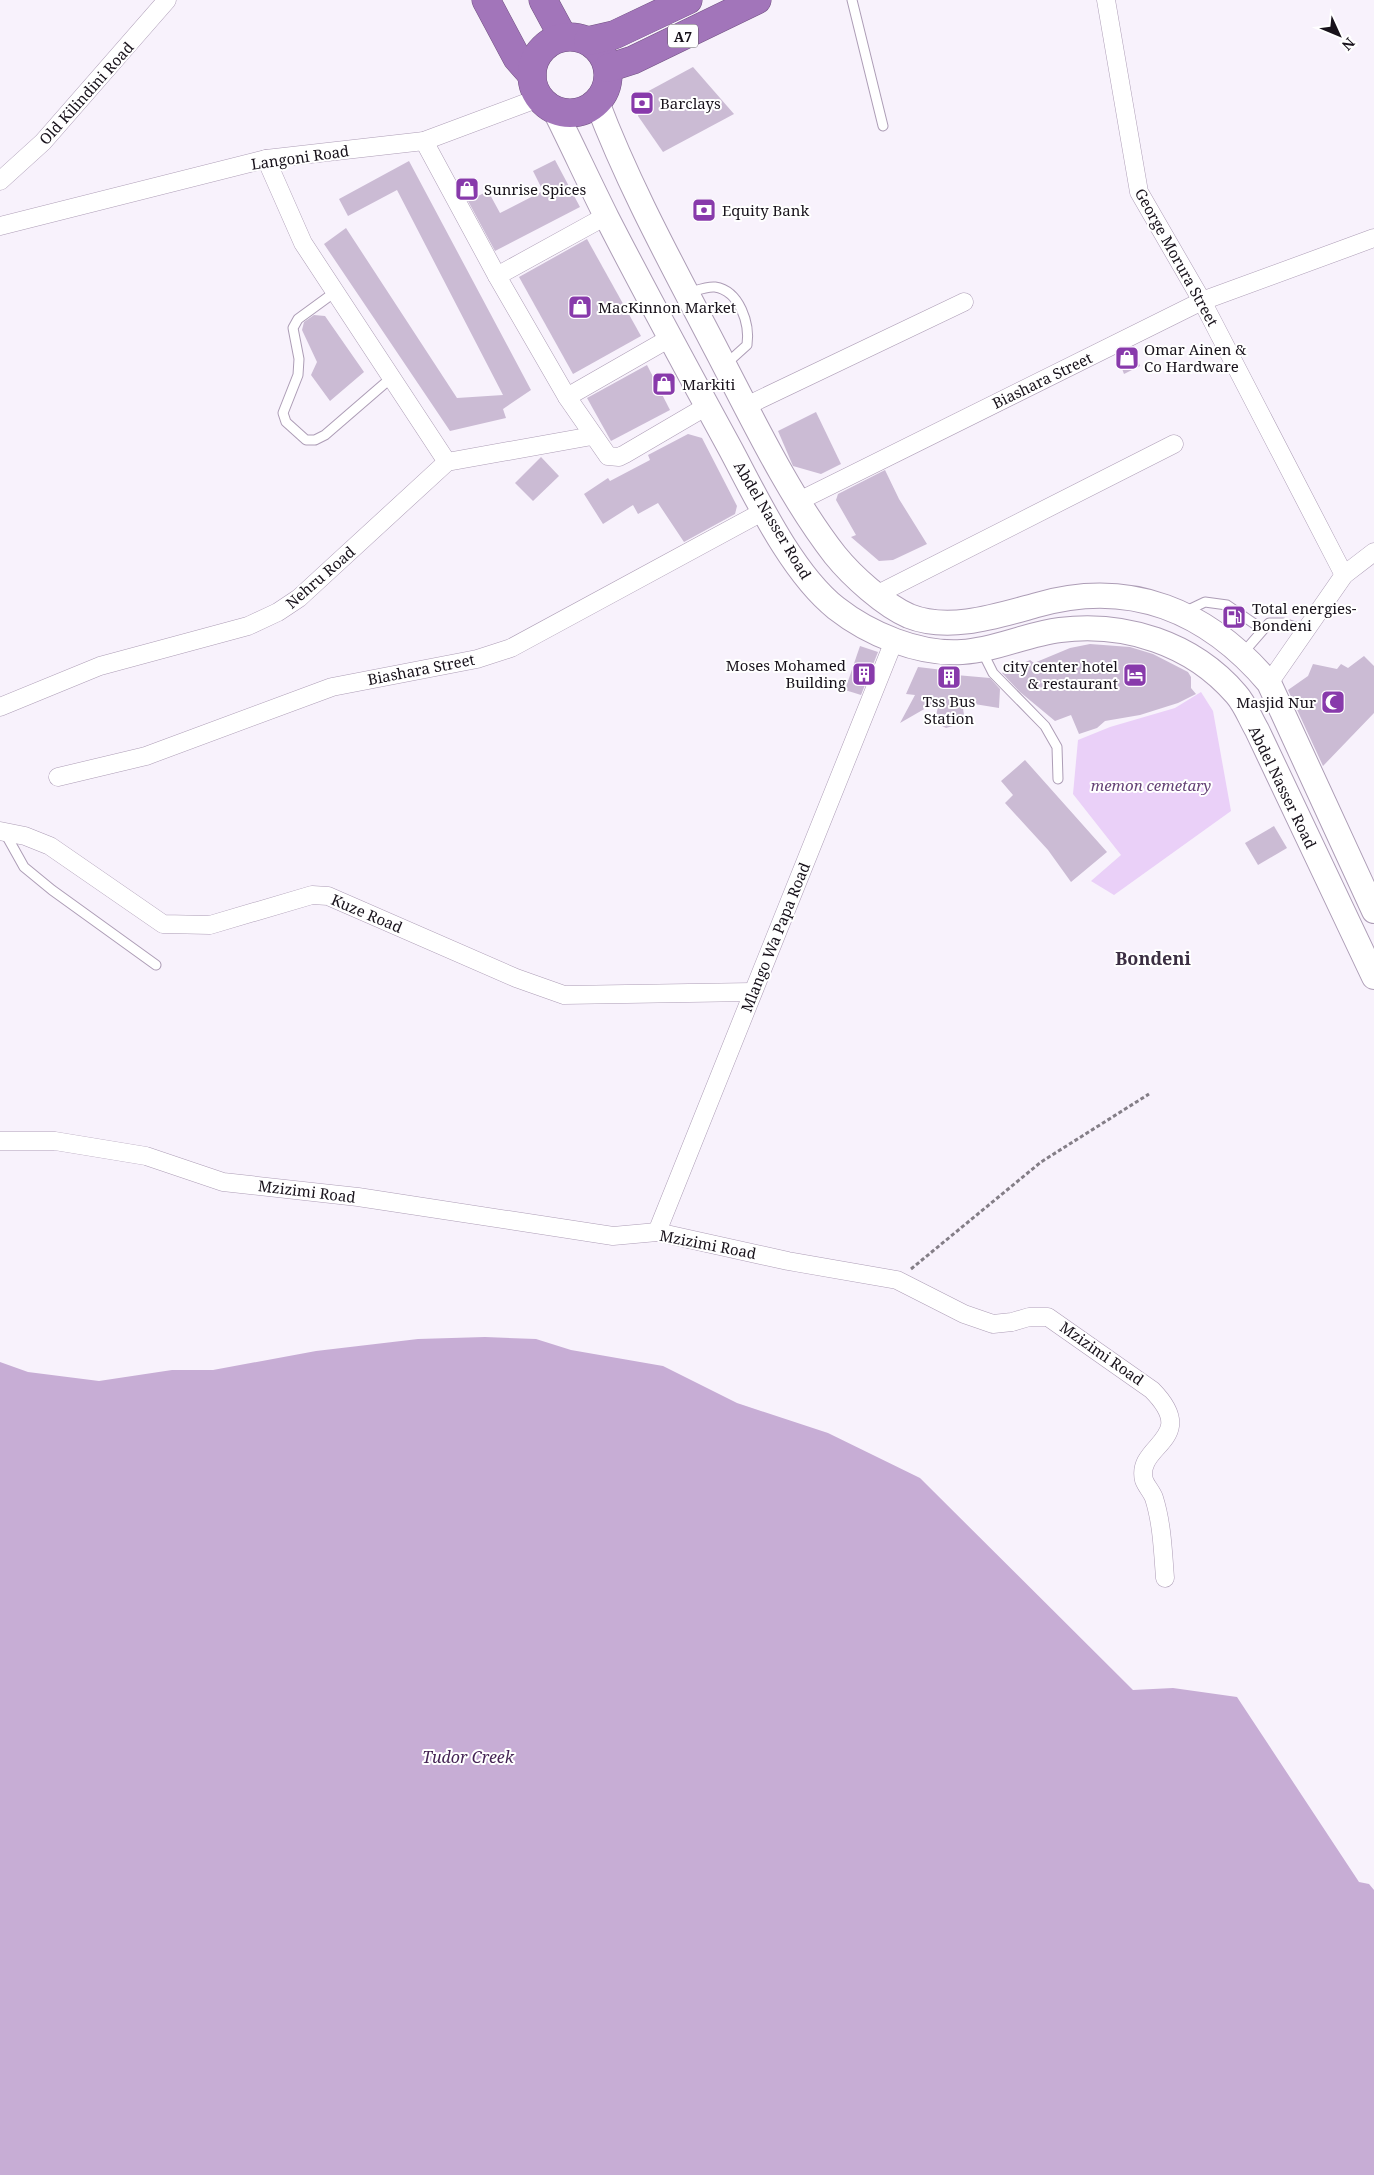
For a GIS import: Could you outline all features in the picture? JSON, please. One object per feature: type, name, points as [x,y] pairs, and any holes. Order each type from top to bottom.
[{"type":"highway","points":[[486,0],[517,58],[542,94],[568,113],[584,110],[597,102],[604,92],[608,68],[604,57],[576,39],[543,0]]},
{"type":"highway","name":"A7","points":[[576,39],[614,35],[688,0]]},
{"type":"highway","name":"A7","points":[[608,68],[634,60],[757,0]]},
{"type":"highway","points":[[542,94],[534,62],[541,50],[551,42],[576,39]]},
{"type":"main road","name":"Abdel Nasser Road","points":[[542,94],[670,338],[764,511],[818,591],[835,607],[867,629],[894,641],[941,651],[962,652],[980,649],[1059,630],[1106,628],[1152,638],[1178,649],[1217,675],[1238,695],[1257,730],[1374,977]]},
{"type":"main road","name":"Abdel Nasser Road","points":[[597,102],[627,177],[746,406],[799,501],[837,557],[876,595],[908,615],[947,622],[963,622],[1040,604],[1108,594],[1144,599],[1181,613],[1203,624],[1242,654],[1269,683],[1374,911]]},
{"type":"street","name":"Old Kilindini Road","points":[[0,181],[43,142],[167,0]]},
{"type":"street","name":"George Morura Street","points":[[1106,0],[1139,192],[1202,301],[1344,575]]},
{"type":"street","name":"Langoni Road","points":[[0,226],[266,159],[424,141],[542,94]]},
{"type":"street","points":[[424,141],[497,276],[567,397],[592,436],[608,456],[620,457],[707,406]]},
{"type":"street","points":[[266,159],[303,243],[447,462],[592,436]]},
{"type":"street","points":[[497,276],[606,216]]},
{"type":"street","name":"Biashara Street","points":[[799,501],[1202,301],[1374,238]]},
{"type":"street","points":[[746,406],[964,302]]},
{"type":"street","points":[[567,397],[670,338]]},
{"type":"street","points":[[876,595],[1174,444]]},
{"type":"street","name":"Nehru Road","points":[[0,707],[100,666],[248,626],[278,612],[299,598],[447,462]]},
{"type":"street","name":"Biashara Street","points":[[58,777],[146,756],[332,687],[477,659],[511,648],[764,511]]},
{"type":"street","points":[[1269,683],[1344,575],[1374,552]]},
{"type":"street","name":"Mlango Wa Papa Road","points":[[657,1232],[894,641]]},
{"type":"street","name":"Kuze Road","points":[[2,832],[25,836],[50,846],[163,924],[210,925],[312,895],[328,896],[516,978],[564,995],[752,992]]},
{"type":"street","name":"Mzizimi Road","points":[[0,1141],[55,1141],[146,1156],[223,1182],[358,1197],[613,1236],[657,1232],[788,1261],[897,1280],[964,1314],[993,1324],[1012,1322],[1029,1317],[1048,1317],[1124,1368],[1163,1401],[1170,1413],[1170,1428],[1146,1463],[1144,1480],[1154,1497],[1165,1578]]},
{"type":"lane","points":[[852,0],[883,126]]},
{"type":"lane","points":[[687,293],[714,287],[727,292],[742,310],[749,331],[747,345],[725,365]]},
{"type":"lane","points":[[335,292],[298,319],[293,328],[298,359],[298,375],[282,413],[286,422],[306,440],[315,440],[325,435],[392,378]]},
{"type":"lane","points":[[1181,613],[1205,602],[1227,605],[1262,629]]},
{"type":"lane","points":[[1242,654],[1269,623],[1284,623],[1305,630]]},
{"type":"lane","points":[[980,649],[993,673],[1045,726],[1058,747],[1058,779]]},
{"type":"lane","points":[[2,832],[24,867],[52,890],[156,965]]},
{"type":"path","points":[[897,1280],[1041,1162],[1149,1094]]},
{"type":"green space","name":"memon cemetary","points":[[1201,692],[1213,711],[1231,811],[1114,895],[1091,881],[1121,855],[1073,794],[1078,740],[1110,727],[1175,708]]},
{"type":"water","name":"Tudor Creek","points":[[485,1337],[536,1339],[571,1350],[663,1366],[737,1403],[828,1433],[920,1478],[1133,1690],[1173,1688],[1237,1697],[1359,1882],[1369,1884],[1374,1890],[1374,2175],[0,2175],[0,1362],[28,1372],[99,1381],[172,1370],[213,1370],[316,1351],[418,1339]]},
{"type":"building","points":[[693,67],[734,114],[663,152],[638,116],[643,94]]},
{"type":"building","points":[[555,160],[580,207],[495,251],[468,201],[488,191],[500,213],[543,191],[533,171]]},
{"type":"building","points":[[409,161],[531,390],[503,409],[506,418],[450,431],[324,244],[346,228],[457,398],[503,395],[397,190],[348,216],[339,199]]},
{"type":"building","name":"MacKinnon Market","points":[[587,239],[641,336],[573,374],[519,277]]},
{"type":"building","points":[[314,315],[325,316],[364,372],[330,401],[311,375],[317,362],[302,330],[304,322]]},
{"type":"building","name":"Omar Ainen & Co Hardware","points":[[1133,347],[1140,366],[1124,374],[1117,355]]},
{"type":"building","points":[[647,365],[670,410],[611,441],[587,398]]},
{"type":"building","points":[[816,412],[841,464],[821,474],[793,466],[778,431]]},
{"type":"building","points":[[688,434],[702,438],[737,506],[735,514],[684,542],[658,503],[638,514],[633,505],[603,524],[584,494],[608,478],[610,481],[650,460],[648,455]]},
{"type":"building","points":[[541,457],[559,476],[533,501],[515,483]]},
{"type":"building","points":[[885,470],[899,499],[927,544],[893,560],[879,561],[851,537],[856,535],[836,500],[838,494]]},
{"type":"building","points":[[1090,644],[1130,647],[1153,654],[1188,672],[1191,677],[1191,688],[1196,694],[1178,703],[1140,715],[1105,721],[1097,728],[1079,734],[1071,715],[1055,721],[1020,692],[1002,673],[1030,660],[1034,663],[1070,648]]},
{"type":"building","name":"Moses Mohamed Building","points":[[860,646],[878,652],[861,695],[845,690]]},
{"type":"building","name":"Masjid Nur","points":[[1364,656],[1374,666],[1374,713],[1323,766],[1288,690],[1308,676],[1313,664],[1337,669],[1341,664],[1348,668]]},
{"type":"building","points":[[943,666],[957,670],[956,675],[990,678],[1000,689],[999,708],[962,702],[964,715],[959,717],[963,723],[946,728],[934,722],[940,700],[900,723],[915,695],[906,694],[918,667],[943,670]]},
{"type":"building","points":[[1025,760],[1107,852],[1071,882],[1048,850],[1005,803],[1013,795],[1001,781]]},
{"type":"building","points":[[1274,826],[1287,848],[1258,865],[1245,843]]},
{"type":"place","name":"Barclays","points":[[642,103]]},
{"type":"place","name":"Sunrise Spices","points":[[467,189]]},
{"type":"place","name":"Equity Bank","points":[[704,210]]},
{"type":"place","name":"MacKinnon Market","points":[[580,307]]},
{"type":"place","name":"Omar Ainen & Co Hardware","points":[[1127,358]]},
{"type":"place","name":"Markiti","points":[[664,384]]},
{"type":"place","name":"Total energies- Bondeni","points":[[1234,617]]},
{"type":"place","name":"Moses Mohamed Building","points":[[864,674]]},
{"type":"place","name":"city center hotel & restaurant","points":[[1135,675]]},
{"type":"place","name":"Tss Bus Station","points":[[949,677]]},
{"type":"place","name":"Masjid Nur","points":[[1333,702]]},
{"type":"district","name":"Bondeni","points":[[1153,958]]}]
